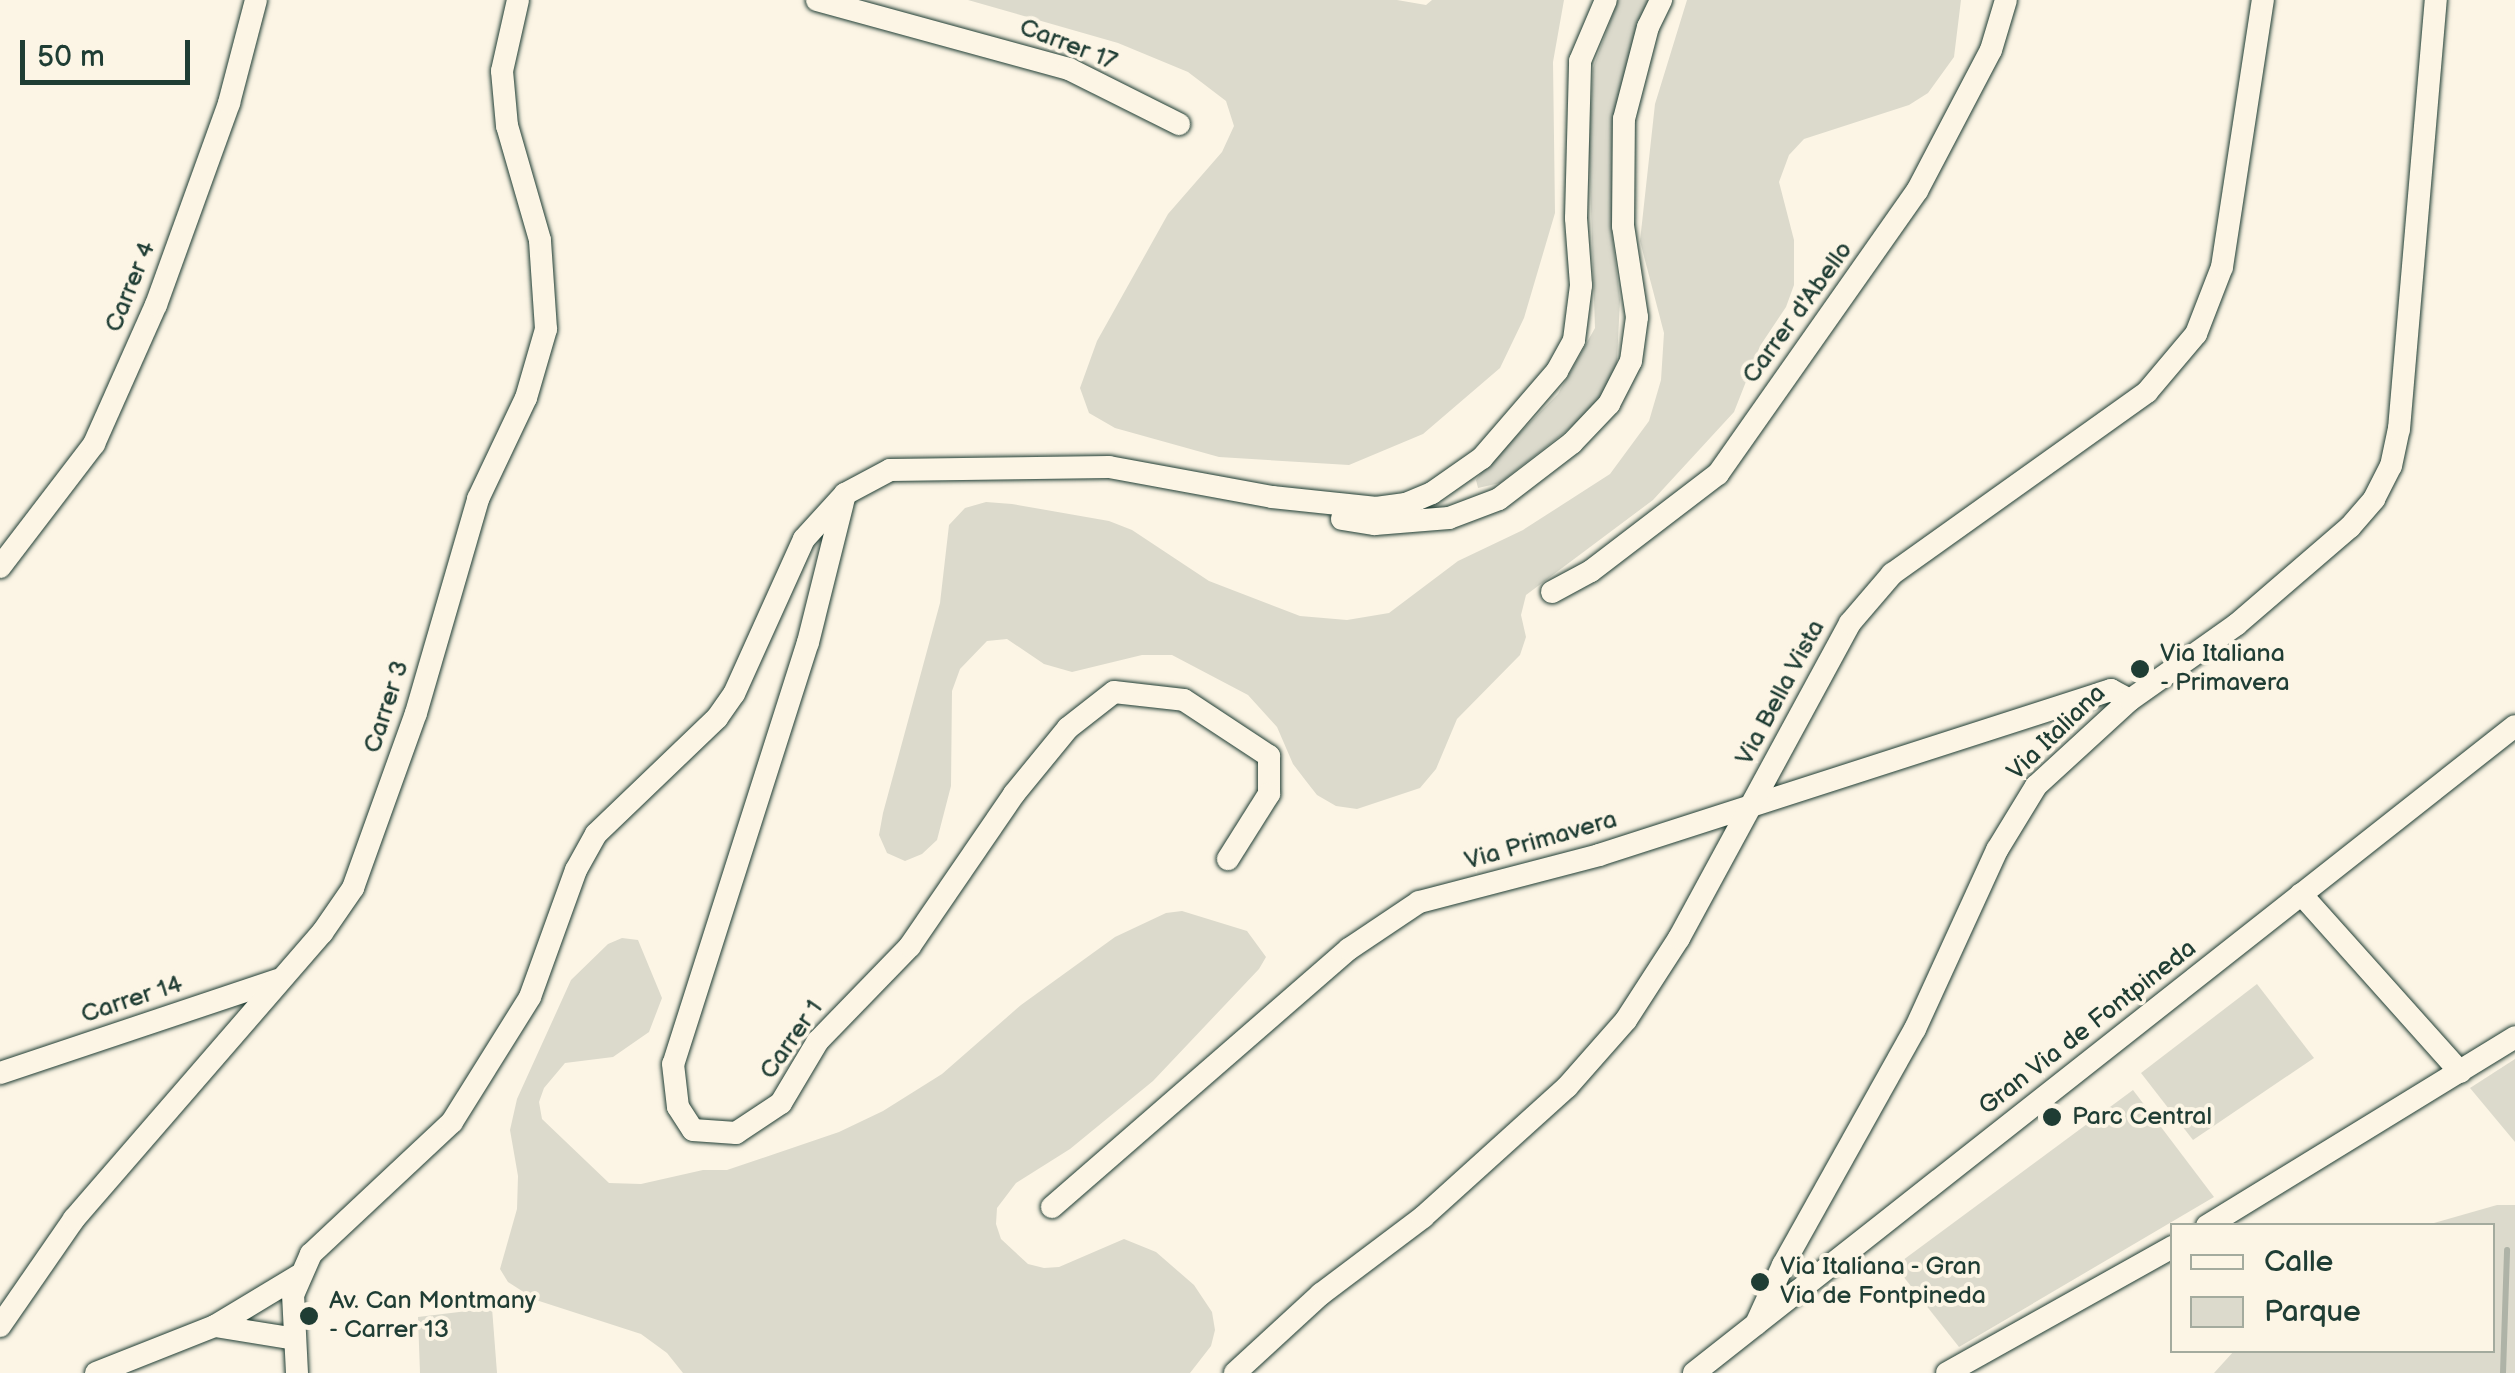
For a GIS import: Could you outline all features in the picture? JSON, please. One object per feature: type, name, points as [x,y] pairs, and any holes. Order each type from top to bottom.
[{"type":"street","name":"Carrer 4","points":[[0,567],[94,444],[156,305],[229,103],[256,0]]},
{"type":"street","name":"Carrer 3","points":[[0,1326],[74,1220],[282,979],[353,888],[416,713],[478,499],[526,398],[546,329],[540,240],[506,108],[502,72],[518,0]]},
{"type":"street","name":"Carrer 17","points":[[816,0],[1069,69],[1179,124]]},
{"type":"street","points":[[298,1373],[293,1296],[298,1276],[330,1232],[452,1122],[530,997],[576,870],[596,834],[718,718],[734,694],[804,539],[845,494],[890,470],[1108,467],[1272,497],[1376,508],[1406,504],[1432,493],[1482,458],[1557,372],[1574,340],[1579,312],[1576,218],[1580,62],[1606,0]]},
{"type":"street","points":[[1272,497],[1320,515],[1375,524],[1449,518],[1499,498],[1572,442],[1610,404],[1631,361],[1637,316],[1623,226],[1624,119],[1648,28],[1661,0]]},
{"type":"street","name":"Carrer d'Abello","points":[[1552,592],[1591,571],[1718,474],[1917,191],[1992,50],[2006,0]]},
{"type":"street","name":"Via Bella Vista","points":[[1234,1373],[1321,1294],[1423,1217],[1567,1086],[1626,1020],[1753,804],[1850,624],[1892,574],[2147,392],[2196,334],[2222,267],[2263,0]]},
{"type":"street","name":"Via Italiana","points":[[1756,1324],[1783,1265],[1915,1029],[2015,816],[2036,786],[2130,700],[2236,625],[2350,528],[2374,499],[2392,466],[2400,429],[2436,0]]},
{"type":"street","name":"Carrer 1","points":[[845,494],[808,642],[673,1064],[678,1107],[693,1130],[736,1132],[781,1103],[818,1042],[910,946],[1014,794],[1068,728],[1114,692],[1184,700],[1269,756],[1269,794],[1228,859]]},
{"type":"street","name":"Via Primavera","points":[[1052,1207],[1349,949],[1420,902],[1599,855],[2111,690],[2130,700]]},
{"type":"street","name":"Gran Via de Fontpineda","points":[[1694,1373],[2515,726]]},
{"type":"street","points":[[2301,894],[2460,1072]]},
{"type":"street","name":"Carrer 14","points":[[0,1073],[282,979]]},
{"type":"street","points":[[2213,1223],[2515,1037]]},
{"type":"street","points":[[1947,1373],[2170,1248]]},
{"type":"street","points":[[96,1373],[215,1326],[298,1276]]},
{"type":"street","points":[[215,1326],[294,1339]]},
{"type":"green space","points":[[968,0],[1397,0],[1426,5],[1432,0],[1564,0],[1553,62],[1555,213],[1524,318],[1500,368],[1423,434],[1349,465],[1219,457],[1115,428],[1089,413],[1080,388],[1097,341],[1168,214],[1222,152],[1234,126],[1226,101],[1188,72],[1118,43]]},
{"type":"green space","points":[[1618,0],[1650,0],[1613,134],[1612,232],[1620,300],[1616,380],[1588,414],[1500,483],[1478,488],[1476,480],[1483,470],[1558,394],[1595,328],[1589,149],[1593,68]]},
{"type":"green space","points":[[1687,0],[1961,0],[1954,57],[1928,93],[1909,105],[1804,139],[1789,155],[1779,182],[1794,240],[1794,285],[1786,307],[1760,346],[1734,412],[1653,500],[1526,595],[1521,615],[1526,637],[1520,655],[1457,719],[1436,769],[1420,788],[1357,809],[1336,806],[1317,795],[1293,764],[1277,727],[1248,695],[1172,655],[1142,655],[1072,672],[1044,664],[1007,639],[987,641],[960,669],[952,691],[951,786],[937,840],[922,854],[905,861],[887,853],[879,835],[883,813],[940,603],[949,525],[965,508],[986,502],[1012,504],[1109,521],[1132,530],[1209,581],[1300,616],[1347,620],[1389,613],[1458,561],[1523,530],[1610,474],[1649,421],[1661,380],[1664,333],[1640,241],[1655,104]]},
{"type":"green space","points":[[1182,911],[1247,931],[1266,957],[1259,969],[1153,1081],[1070,1149],[1016,1183],[997,1208],[996,1224],[1001,1239],[1028,1264],[1044,1268],[1059,1267],[1124,1239],[1156,1252],[1194,1285],[1212,1312],[1215,1330],[1211,1346],[1190,1373],[683,1373],[667,1353],[641,1334],[536,1300],[508,1282],[500,1269],[517,1209],[518,1176],[510,1130],[517,1099],[571,980],[608,944],[622,938],[638,940],[662,998],[649,1032],[613,1057],[565,1063],[544,1088],[539,1102],[542,1119],[609,1183],[641,1184],[703,1170],[727,1170],[839,1132],[883,1111],[942,1074],[1021,1005],[1115,937],[1166,913]]},
{"type":"green space","points":[[2257,984],[2314,1058],[2193,1140],[2141,1073]]},
{"type":"green space","points":[[2515,1059],[2515,1142],[2470,1088]]},
{"type":"green space","points":[[2133,1090],[2214,1197],[1959,1347],[1895,1266]]},
{"type":"green space","points":[[2497,1205],[2515,1205],[2515,1373],[2214,1373],[2232,1353],[2495,1353],[2495,1223],[2434,1223]]},
{"type":"green space","points":[[492,1308],[497,1373],[420,1373],[418,1317]]},
{"type":"waterway","points":[[2503,1373],[2507,1250]]},
{"type":"place","name":"Via Italiana - Primavera","points":[[2140,669]]},
{"type":"place","name":"Parc Central","points":[[2052,1117]]},
{"type":"place","name":"Via Italiana - Gran Via de Fontpineda","points":[[1760,1282]]},
{"type":"place","name":"Av. Can Montmany - Carrer 13","points":[[309,1316]]}]
